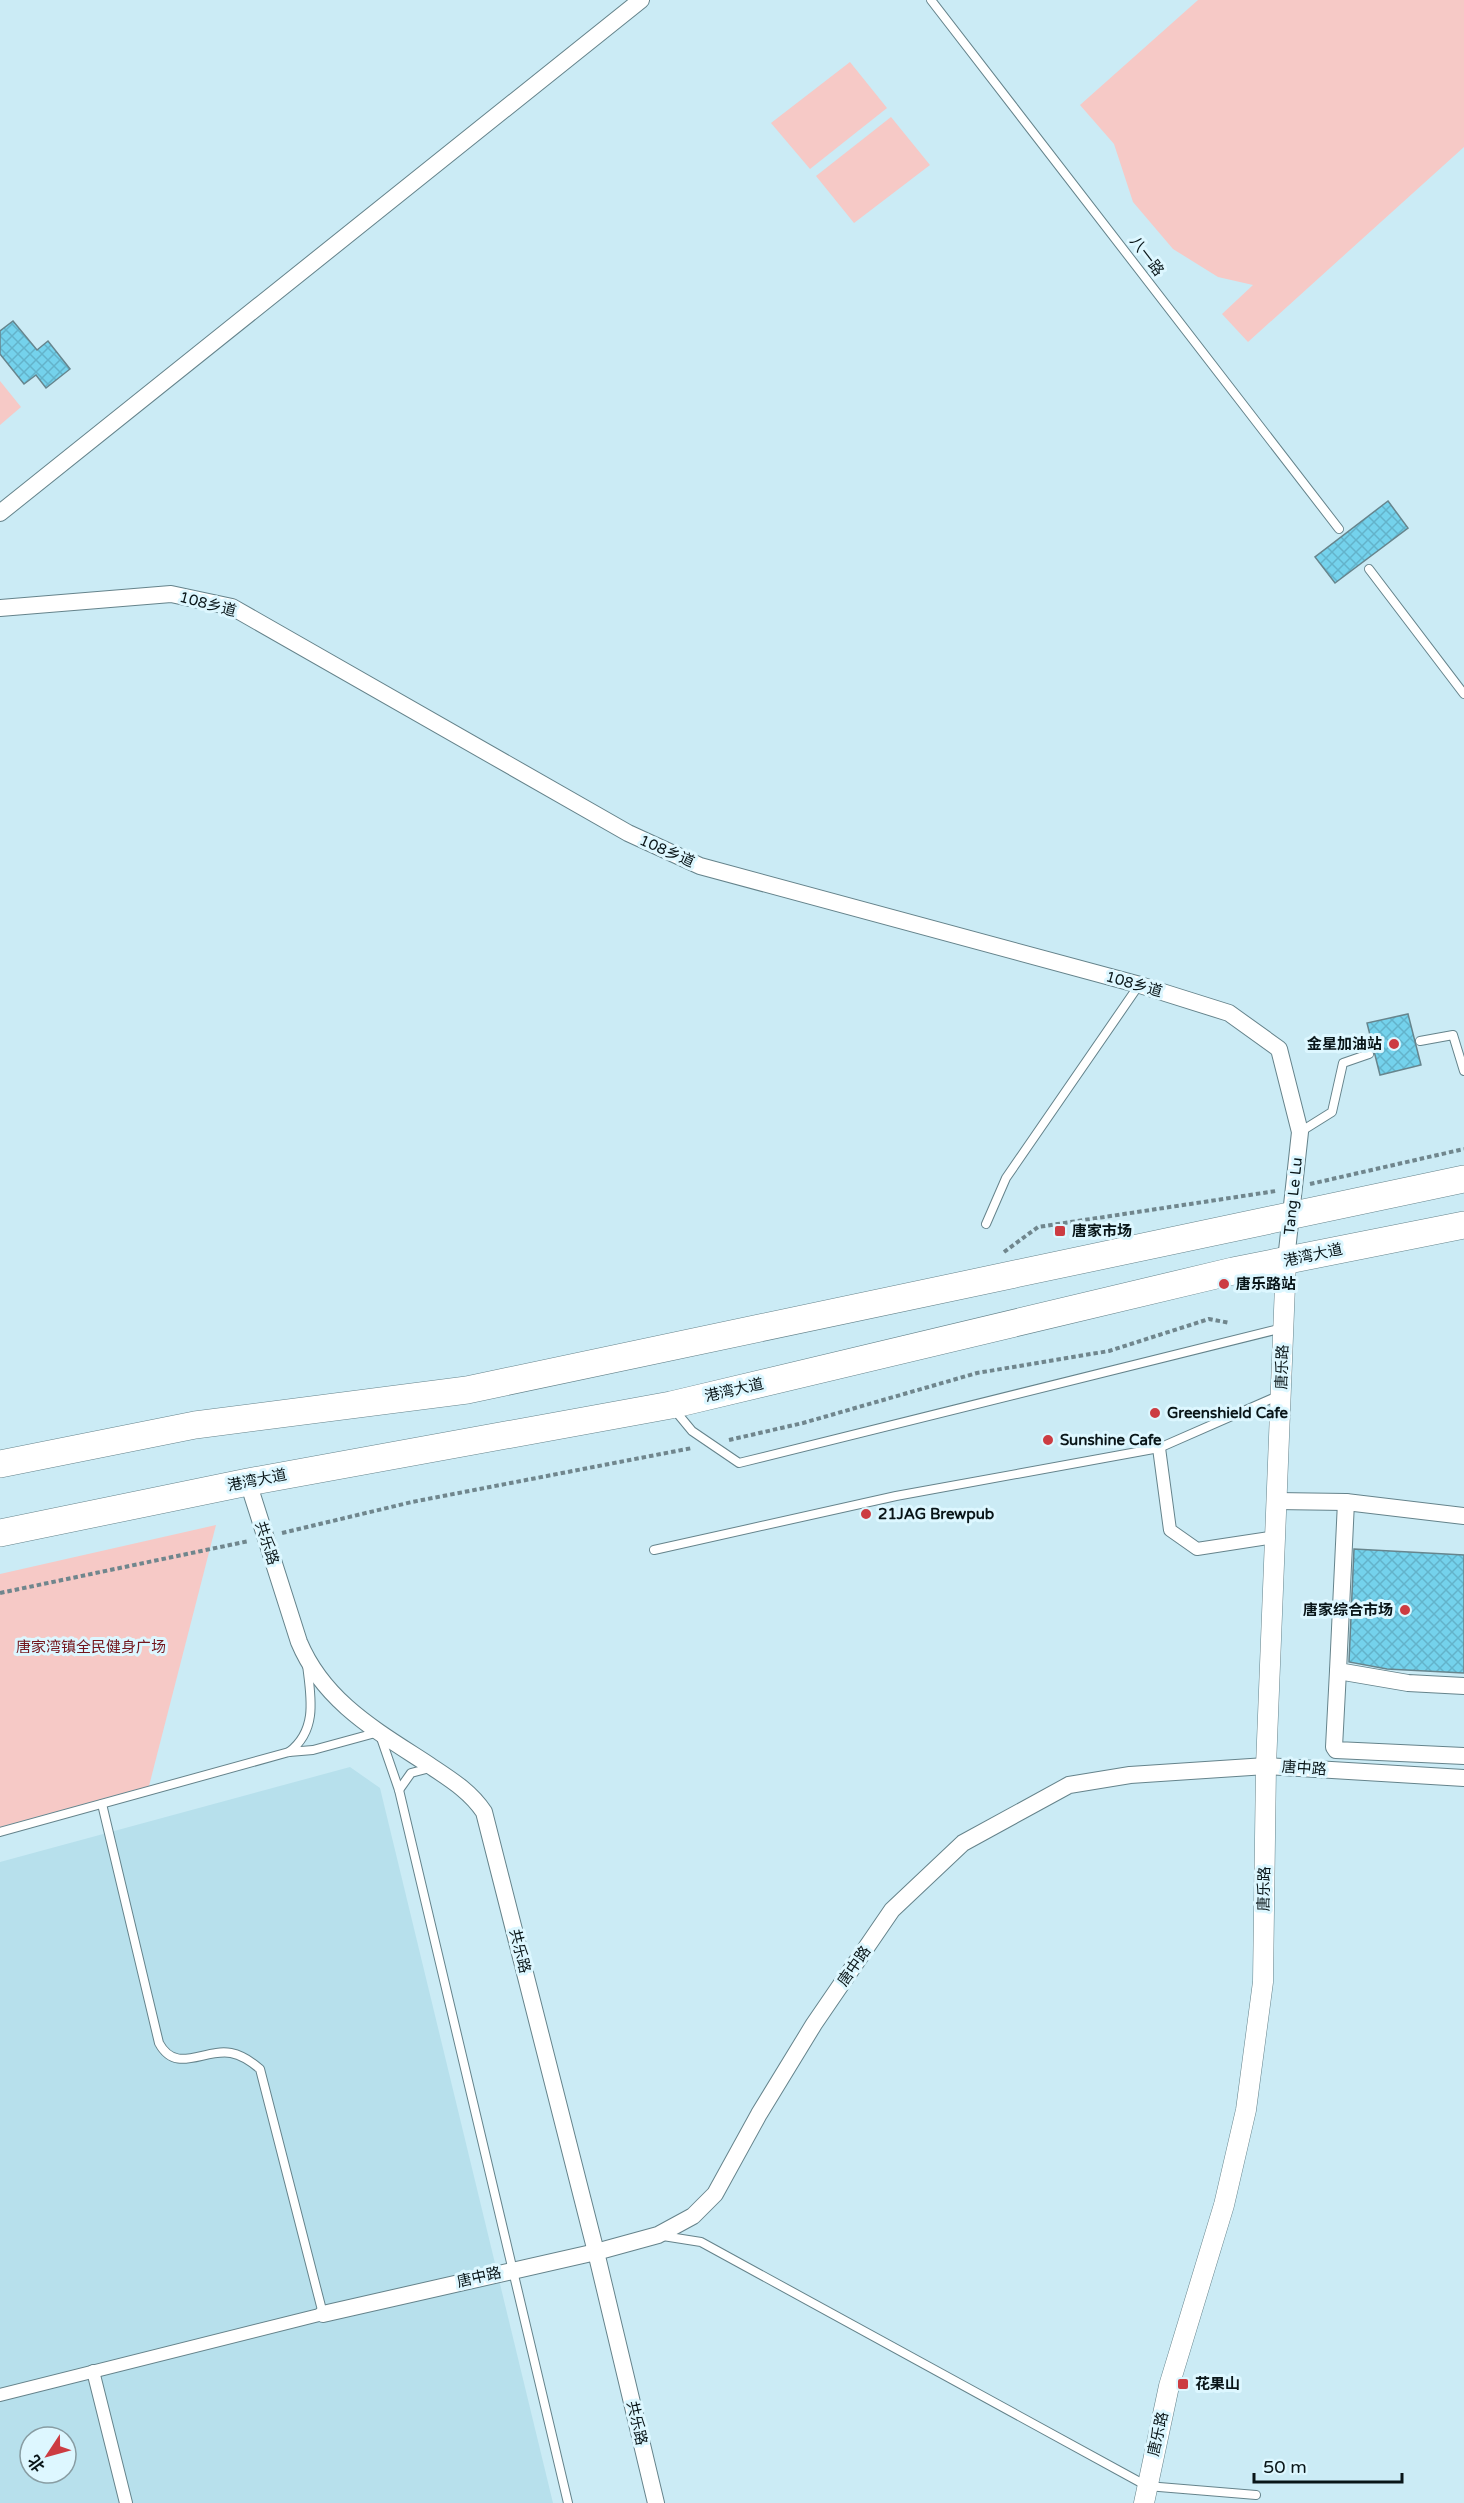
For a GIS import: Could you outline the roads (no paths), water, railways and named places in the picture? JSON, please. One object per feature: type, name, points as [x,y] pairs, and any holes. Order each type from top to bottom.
[{"type":"highway","points":[[0,1464],[195,1425],[467,1390],[1464,1179]]},
{"type":"highway","name":"港湾大道","points":[[0,1533],[248,1482],[671,1405],[1286,1260],[1464,1225]]},
{"type":"street","points":[[0,513],[641,0]]},
{"type":"street","name":"108乡道","points":[[0,608],[171,594],[232,607],[628,833],[700,866],[1140,985],[1228,1013],[1279,1049],[1300,1132]]},
{"type":"street","name":"Tang Le Lu","points":[[1286,1260],[1300,1132]]},
{"type":"street","name":"唐乐路","points":[[1146,2494],[1169,2386],[1221,2215],[1246,2110],[1263,1982],[1266,1766],[1286,1260]]},
{"type":"street","points":[[1159,1448],[1170,1530],[1197,1549],[1275,1537]]},
{"type":"street","name":"共乐路","points":[[248,1482],[307,1661],[333,1696],[348,1711],[434,1768],[476,1800],[489,1826],[596,2252],[656,2503]]},
{"type":"street","points":[[1276,1501],[1346,1502],[1464,1516]]},
{"type":"street","points":[[1346,1502],[1334,1747],[1336,1750],[1464,1756]]},
{"type":"street","points":[[1338,1671],[1408,1683],[1464,1686]]},
{"type":"street","name":"唐中路","points":[[323,2314],[596,2252],[658,2235],[693,2216],[715,2194],[814,2024],[892,1910],[963,1843],[1069,1785],[1130,1776],[1266,1766],[1464,1779]]},
{"type":"street","points":[[0,2395],[323,2314]]},
{"type":"street","points":[[93,2371],[126,2503]]},
{"type":"lane","name":"八一路","points":[[931,0],[1339,529]]},
{"type":"lane","points":[[1369,569],[1464,694]]},
{"type":"lane","points":[[987,1224],[1006,1178],[1140,985]]},
{"type":"lane","points":[[1420,1041],[1453,1035],[1464,1071]]},
{"type":"lane","points":[[1300,1132],[1332,1112],[1343,1063],[1369,1054]]},
{"type":"lane","points":[[671,1405],[692,1431],[739,1463],[1283,1328]]},
{"type":"lane","points":[[654,1551],[896,1496],[1159,1448],[1281,1395]]},
{"type":"lane","points":[[289,1752],[304,1738],[310,1722],[307,1661]]},
{"type":"lane","points":[[0,1832],[289,1752],[313,1750],[379,1732],[399,1790],[568,2503]]},
{"type":"lane","points":[[399,1790],[411,1773],[422,1768],[434,1768]]},
{"type":"lane","points":[[102,1804],[159,2043],[163,2051],[176,2059],[231,2054],[260,2069],[323,2314]]},
{"type":"lane","points":[[658,2235],[701,2242],[1146,2494],[1256,2495]]},
{"type":"place","name":"金星加油站","points":[[1394,1044]]},
{"type":"place","name":"唐家市场","points":[[1060,1231]]},
{"type":"place","name":"唐乐路站","points":[[1224,1284]]},
{"type":"place","name":"Greenshield Cafe","points":[[1155,1413]]},
{"type":"place","name":"Sunshine Cafe","points":[[1048,1440]]},
{"type":"place","name":"21JAG Brewpub","points":[[866,1514]]},
{"type":"place","name":"唐家综合市场","points":[[1405,1610]]},
{"type":"place","name":"花果山","points":[[1183,2384]]},
{"type":"park label","name":"唐家湾镇全民健身广场","points":[[91,1647]]}]
